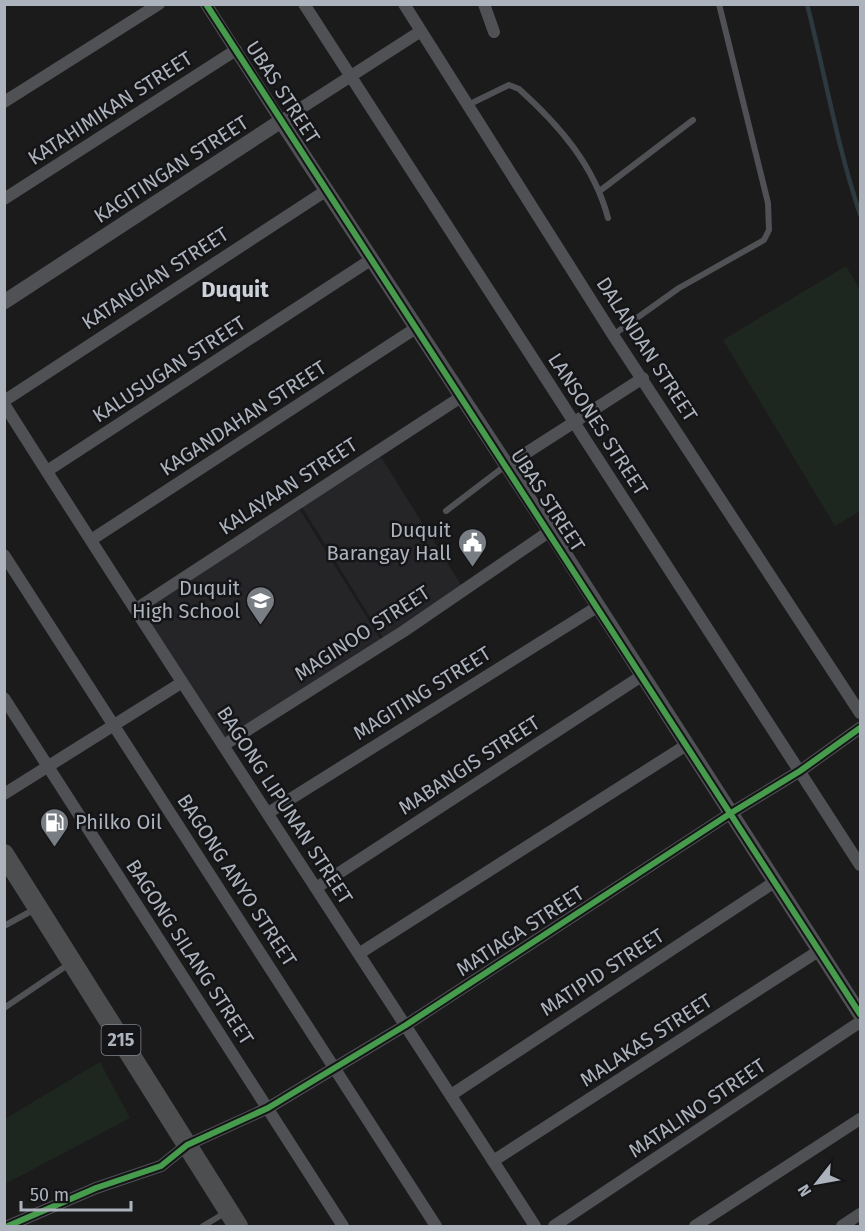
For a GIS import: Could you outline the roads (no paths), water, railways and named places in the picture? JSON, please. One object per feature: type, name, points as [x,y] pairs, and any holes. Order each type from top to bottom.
[{"type":"main road","name":"215","points":[[4,854],[233,1219]]},
{"type":"street","points":[[4,102],[159,4]]},
{"type":"street","name":"UBAS STREET","points":[[206,4],[550,531],[861,1014]]},
{"type":"street","name":"LANSONES STREET","points":[[304,4],[861,865]]},
{"type":"street","name":"DALANDAN STREET","points":[[404,4],[470,104],[613,335],[861,713]]},
{"type":"street","points":[[487,5],[494,32]]},
{"type":"street","name":"KAGITINGAN STREET","points":[[4,302],[421,31]]},
{"type":"street","name":"KATAHIMIKAN STREET","points":[[4,199],[236,50]]},
{"type":"street","name":"KATANGIAN STREET","points":[[4,402],[327,190]]},
{"type":"street","name":"KALUSUGAN STREET","points":[[47,471],[372,259]]},
{"type":"street","name":"KAGANDAHAN STREET","points":[[91,540],[416,328]]},
{"type":"street","points":[[506,465],[643,378]]},
{"type":"street","name":"KALAYAAN STREET","points":[[136,609],[461,397]]},
{"type":"street","name":"BAGONG LIPUNAN STREET","points":[[4,402],[181,683],[360,953],[535,1227]]},
{"type":"street","name":"MAGINOO STREET","points":[[224,745],[404,631],[550,531]]},
{"type":"street","name":"BAGONG ANYO STREET","points":[[4,555],[435,1227]]},
{"type":"street","name":"MAGITING STREET","points":[[268,813],[597,607]]},
{"type":"street","name":"MABANGIS STREET","points":[[316,888],[643,675]]},
{"type":"street","points":[[4,794],[181,683]]},
{"type":"street","name":"BAGONG SILANG STREET","points":[[4,698],[343,1227]]},
{"type":"street","name":"MATIAGA STREET","points":[[8,1227],[96,1188],[161,1166],[187,1145],[268,1108],[406,1025],[731,813],[800,771],[861,728]]},
{"type":"street","points":[[360,953],[688,744]]},
{"type":"street","name":"MATIPID STREET","points":[[451,1095],[776,881]]},
{"type":"street","name":"MALAKAS STREET","points":[[493,1161],[820,950]]},
{"type":"street","name":"MATALINO STREET","points":[[554,1227],[861,1022]]},
{"type":"street","points":[[695,1227],[861,1119]]},
{"type":"street","points":[[842,1227],[861,1214]]},
{"type":"lane","points":[[613,335],[679,288],[764,240],[769,230],[768,202],[719,4]]},
{"type":"lane","points":[[470,104],[509,85],[519,89],[566,135],[601,190],[608,218]]},
{"type":"lane","points":[[601,190],[693,120]]},
{"type":"lane","points":[[446,512],[506,465]]},
{"type":"lane","points":[[4,926],[38,908]]},
{"type":"lane","points":[[4,1008],[72,962]]},
{"type":"lane","points":[[203,1227],[233,1219]]},
{"type":"waterway","points":[[807,4],[838,136],[860,214]]},
{"type":"place","name":"Duquit Barangay Hall","points":[[472,568]]},
{"type":"place","name":"Duquit High School","points":[[261,626]]},
{"type":"place","name":"Philko Oil","points":[[54,848]]},
{"type":"district","name":"Duquit","points":[[235,289]]}]
